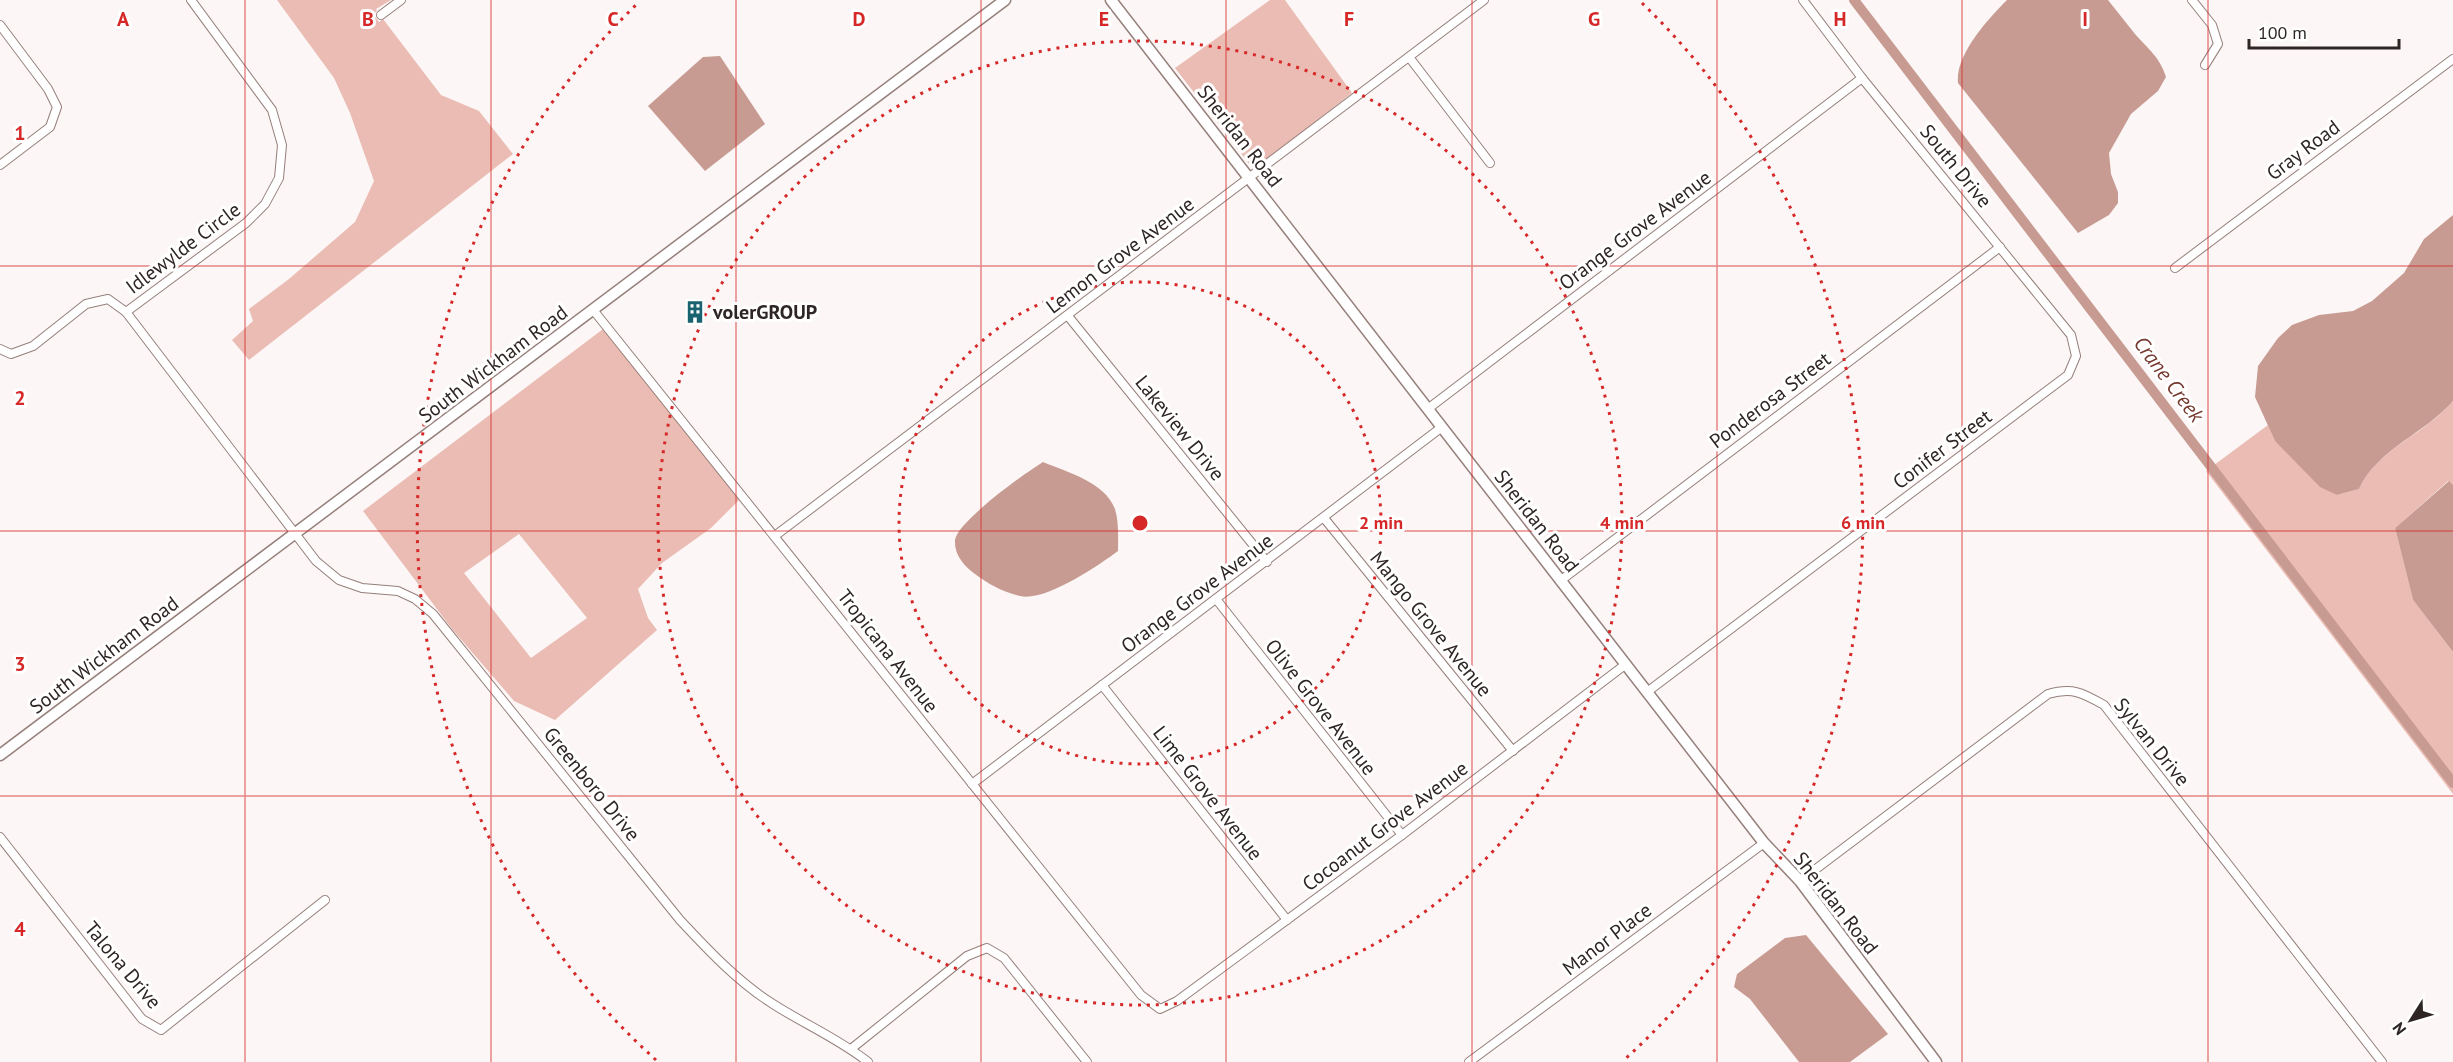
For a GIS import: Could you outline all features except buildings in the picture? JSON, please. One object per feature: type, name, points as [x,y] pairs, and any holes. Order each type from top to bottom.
[{"type":"street","name":"Idlewylde Circle","points":[[191,0],[272,110],[282,145],[279,178],[265,204],[246,223],[126,312],[296,535]]},
{"type":"street","points":[[381,15],[401,0]]},
{"type":"street","name":"South Wickham Road","points":[[0,755],[296,535],[1005,0]]},
{"type":"street","name":"Sheridan Road","points":[[1111,0],[1764,843],[1800,881],[1935,1062]]},
{"type":"street","name":"Lemon Grove Avenue","points":[[776,536],[1484,0]]},
{"type":"street","name":"South Drive","points":[[1803,0],[1862,78],[2071,335],[2076,356]]},
{"type":"street","points":[[2192,0],[2212,25],[2218,44],[2205,65]]},
{"type":"street","points":[[0,24],[48,89],[57,107],[50,127],[0,165]]},
{"type":"street","points":[[1409,57],[1490,163]]},
{"type":"street","name":"Gray Road","points":[[2175,268],[2453,59]]},
{"type":"street","name":"Orange Grove Avenue","points":[[1429,408],[1862,78]]},
{"type":"street","name":"Ponderosa Street","points":[[1560,581],[2000,247]]},
{"type":"street","points":[[0,349],[11,354],[33,346],[86,304],[108,299],[126,312]]},
{"type":"street","name":"Tropicana Avenue","points":[[594,311],[1141,995],[1160,1009]]},
{"type":"street","name":"Lakeview Drive","points":[[1068,316],[1267,561]]},
{"type":"street","name":"Conifer Street","points":[[1647,692],[2068,375],[2076,356]]},
{"type":"street","name":"Orange Grove Avenue","points":[[972,784],[1442,427]]},
{"type":"street","name":"Mango Grove Avenue","points":[[1324,518],[1513,751]]},
{"type":"street","name":"Greenboro Drive","points":[[296,535],[316,561],[339,580],[362,588],[398,591],[415,598],[434,614],[680,920],[707,949],[745,984],[771,1003],[851,1049],[868,1062]]},
{"type":"street","name":"Olive Grove Avenue","points":[[1216,599],[1402,835]]},
{"type":"street","name":"Cocoanut Grove Avenue","points":[[1160,1009],[1177,1001],[1402,835],[1626,664]]},
{"type":"street","name":"Lime Grove Avenue","points":[[1102,685],[1287,920]]},
{"type":"street","name":"Sylvan Drive","points":[[1800,881],[2048,694],[2062,690],[2082,692],[2104,705],[2382,1062]]},
{"type":"street","name":"Talona Drive","points":[[0,837],[142,1019],[161,1030],[326,900]]},
{"type":"street","name":"Manor Place","points":[[1469,1062],[1764,843]]},
{"type":"street","points":[[851,1049],[967,956],[987,948],[1004,958],[1087,1062]]},
{"type":"shaded area","points":[[277,0],[391,0],[376,9],[377,11],[373,14],[379,22],[383,19],[441,95],[479,111],[513,154],[249,360],[232,340],[253,321],[249,309],[289,279],[355,222],[374,181],[350,113],[334,78]]},
{"type":"shaded area","points":[[1270,0],[1285,0],[1352,93],[1258,166],[1250,165],[1175,68]]},
{"type":"shaded area","points":[[2007,0],[2108,0],[2157,59],[2166,77],[2158,91],[2131,114],[2109,153],[2111,174],[2118,192],[2118,203],[2109,215],[2078,233],[1958,83],[1958,72],[1967,49],[1982,27]]},
{"type":"shaded area","points":[[720,56],[765,124],[705,171],[648,106],[703,57]]},
{"type":"shaded area","points":[[2453,215],[2453,401],[2429,423],[2377,463],[2359,489],[2337,495],[2320,487],[2275,441],[2255,397],[2258,366],[2278,338],[2292,325],[2319,315],[2353,311],[2372,301],[2404,273],[2424,239]]},
{"type":"shaded area","points":[[607,326],[740,499],[711,528],[662,563],[638,589],[648,618],[657,630],[555,720],[514,701],[452,629],[363,511]],"holes":[[[519,534],[587,618],[531,658],[464,573]]]},
{"type":"shaded area","points":[[2453,401],[2453,485],[2448,481],[2395,528],[2413,600],[2453,652],[2453,794],[2206,471],[2268,425],[2275,441],[2337,495],[2359,489],[2377,463],[2442,413]]},
{"type":"shaded area","points":[[1043,462],[1084,479],[1103,492],[1110,500],[1117,519],[1118,551],[1057,588],[1043,594],[1020,596],[996,587],[971,571],[958,555],[955,540],[967,521],[979,510]]},
{"type":"shaded area","points":[[2449,481],[2453,485],[2453,652],[2413,600],[2395,528]]},
{"type":"shaded area","points":[[1806,935],[1888,1034],[1850,1062],[1799,1062],[1750,999],[1734,987],[1737,974],[1785,938]]},
{"type":"waterway","name":"Crane Creek","points":[[1854,0],[2453,783]]},
{"type":"place","name":"volerGROUP","points":[[695,312]]}]
